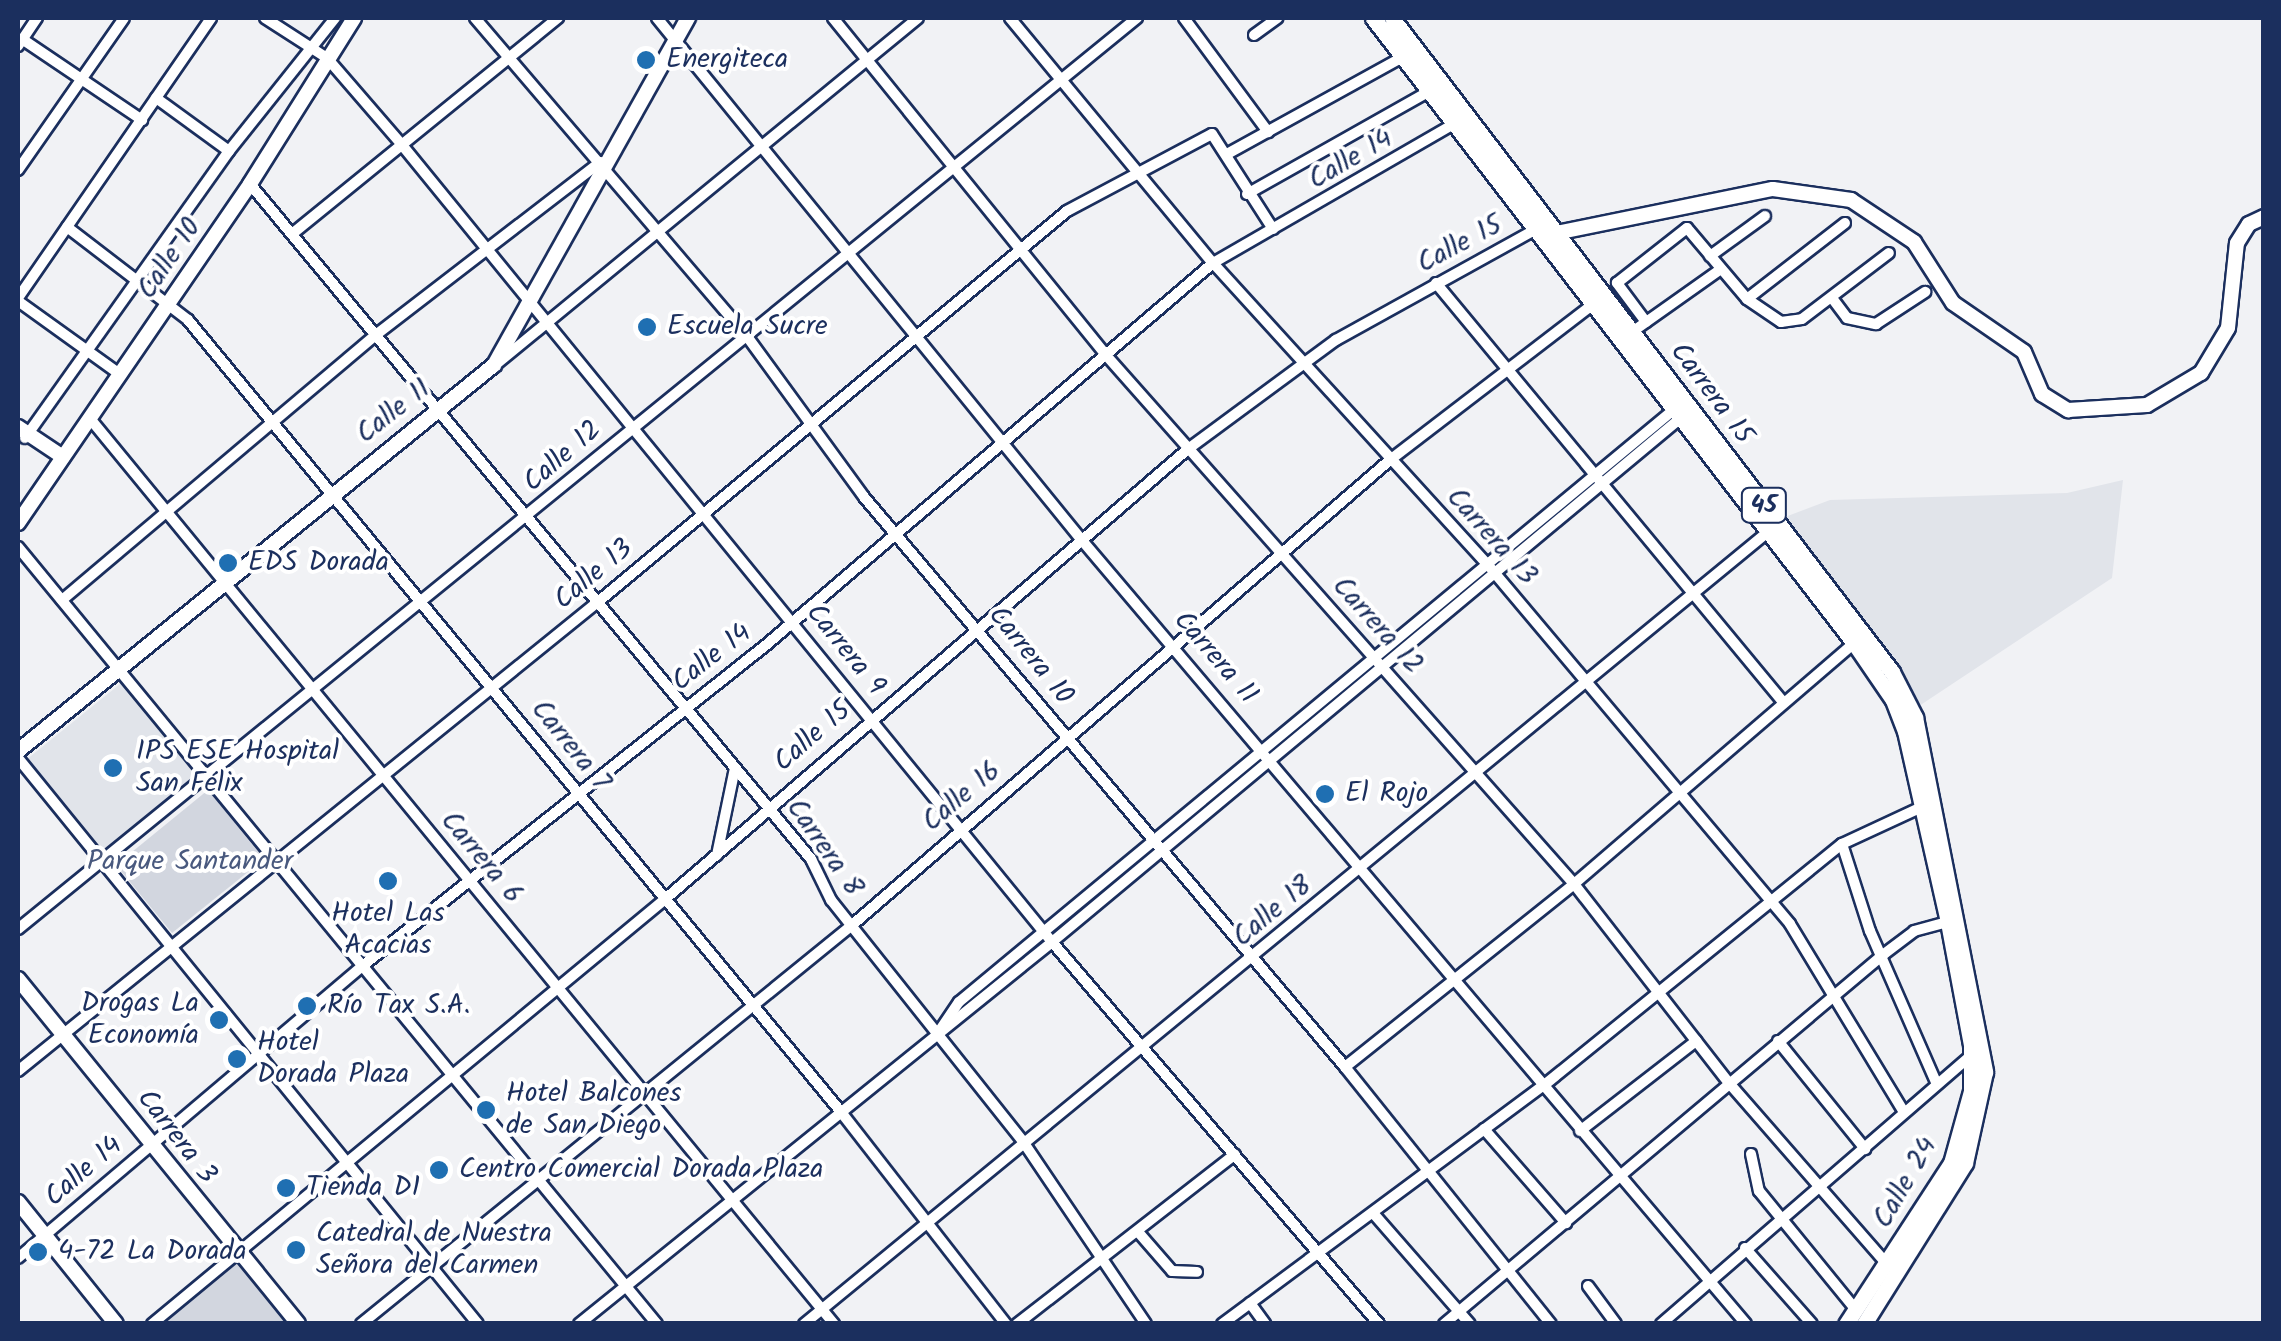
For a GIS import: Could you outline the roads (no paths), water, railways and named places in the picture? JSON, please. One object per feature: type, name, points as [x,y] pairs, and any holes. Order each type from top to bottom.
[{"type":"main road","name":"Calle 10","points":[[18,522],[92,422],[250,184],[354,18]]},
{"type":"main road","name":"Calle 11","points":[[18,755],[329,494],[494,365],[688,18]]},
{"type":"main road","name":"Carrera 15","points":[[1373,18],[1592,304],[1892,672],[1916,717],[1978,1058]]},
{"type":"main road","name":"Carrera 15","points":[[1392,18],[1556,233],[1639,327],[1681,410],[1894,700],[1925,806],[1978,1058]]},
{"type":"main road","points":[[1556,233],[1772,189],[1851,200],[1914,242],[1953,303],[2024,352],[2042,394],[2068,410],[2147,405],[2201,373],[2228,328],[2237,243],[2249,224],[2264,217]]},
{"type":"main road","points":[[21,432],[61,460]]},
{"type":"main road","name":"Carrera 3","points":[[18,979],[298,1324]]},
{"type":"main road","name":"Calle 24","points":[[1855,1319],[1951,1163],[1978,1058]]},
{"type":"main road","name":"Calle 24","points":[[1855,1319],[1964,1162],[1978,1058]]},
{"type":"main road","points":[[18,1202],[116,1324]]},
{"type":"street","points":[[37,18],[20,42],[142,120]]},
{"type":"street","points":[[18,170],[124,18]]},
{"type":"street","points":[[121,375],[18,300],[211,18]]},
{"type":"street","name":"Carrera 9","points":[[265,18],[328,58],[551,320],[1049,938],[1380,1324]]},
{"type":"street","name":"Calle 10","points":[[21,432],[86,350],[308,45],[335,18]]},
{"type":"street","name":"Carrera 10","points":[[476,18],[654,233],[746,335],[897,532],[1251,960],[1345,1067],[1551,1324]]},
{"type":"street","points":[[292,234],[558,18]]},
{"type":"street","name":"Carrera 11","points":[[656,18],[1080,538],[1267,753],[1580,1131],[1624,1176],[1746,1324]]},
{"type":"street","name":"Carrera 12","points":[[833,18],[1105,354],[1380,660],[1474,774],[1574,884],[1730,1083],[1887,1264]]},
{"type":"street","points":[[494,365],[918,18]]},
{"type":"street","name":"Carrera 13","points":[[1010,18],[1212,263],[1490,567],[1769,903],[1809,952],[1904,1112]]},
{"type":"street","name":"Calle 12","points":[[18,929],[1137,18]]},
{"type":"street","points":[[1184,18],[1268,132]]},
{"type":"street","points":[[1254,35],[1278,18]]},
{"type":"street","points":[[1273,229],[1247,194],[1227,154],[1403,57]]},
{"type":"street","points":[[1247,194],[1430,90]]},
{"type":"street","points":[[156,98],[229,150]]},
{"type":"street","name":"Calle 14","points":[[18,1258],[361,967],[793,622],[1000,438],[1212,263],[1454,124]]},
{"type":"street","name":"Calle 13","points":[[18,1071],[380,773],[599,601],[1067,210],[1212,134],[1227,154]]},
{"type":"street","points":[[62,600],[377,334],[601,168]]},
{"type":"street","name":"Carrera 8","points":[[250,184],[530,516],[811,859],[851,926],[940,1031],[1024,1144],[1146,1324]]},
{"type":"street","points":[[1710,256],[1764,216]]},
{"type":"street","points":[[1747,299],[1846,224]]},
{"type":"street","name":"Carrera 7","points":[[68,227],[171,302],[842,1112],[1006,1324]]},
{"type":"street","points":[[1721,269],[1639,327],[1617,283],[1687,228],[1763,314],[1792,323],[1832,298],[1889,252]]},
{"type":"street","name":"Calle 15","points":[[152,1324],[235,1251],[664,900],[870,716],[1188,449],[1302,363],[1436,282],[1536,230]]},
{"type":"street","points":[[1436,282],[1601,475],[1784,704]]},
{"type":"street","points":[[1832,298],[1847,318],[1876,324],[1925,292]]},
{"type":"street","name":"Calle 16","points":[[361,1324],[851,926],[961,826],[1068,739],[1390,460],[1592,304]]},
{"type":"street","points":[[578,1324],[940,1031],[1155,844],[1681,410]]},
{"type":"street","name":"Carrera 6","points":[[92,422],[834,1324]]},
{"type":"street","name":"Calle 18","points":[[804,1324],[1768,532]]},
{"type":"street","points":[[18,547],[658,1324]]},
{"type":"street","points":[[1345,1067],[1574,884],[1854,643]]},
{"type":"street","points":[[18,755],[257,1056],[478,1324]]},
{"type":"street","points":[[717,854],[735,768]]},
{"type":"street","points":[[1222,1324],[1543,1086],[1842,844],[1925,806]]},
{"type":"street","points":[[1842,844],[1870,931],[1884,954],[1936,1082]]},
{"type":"street","points":[[1444,1324],[1624,1176],[1832,995],[1914,931],[1948,922]]},
{"type":"street","points":[[1580,1131],[1696,1041]]},
{"type":"street","points":[[1778,1041],[1865,1150]]},
{"type":"street","points":[[1661,1324],[1708,1276],[1865,1150],[1936,1082],[1978,1058]]},
{"type":"street","points":[[1484,1129],[1566,1223]]},
{"type":"street","points":[[1016,1324],[1140,1234],[1236,1154]]},
{"type":"street","points":[[1750,1154],[1754,1182],[1855,1319]]},
{"type":"street","points":[[1373,1212],[1470,1324]]},
{"type":"street","points":[[1140,1234],[1172,1270],[1198,1272]]},
{"type":"street","points":[[1744,1248],[1812,1324]]},
{"type":"street","points":[[1588,1286],[1616,1324]]},
{"type":"street","points":[[1250,1304],[1265,1324]]},
{"type":"street","points":[[1672,1312],[1682,1324]]},
{"type":"place","name":"Energiteca","points":[[646,60]]},
{"type":"place","name":"Escuela Sucre","points":[[647,327]]},
{"type":"place","name":"EDS Dorada","points":[[228,563]]},
{"type":"place","name":"IPS ESE Hospital San Félix","points":[[113,768]]},
{"type":"place","name":"El Rojo","points":[[1325,794]]},
{"type":"place","name":"Hotel Las Acacias","points":[[388,881]]},
{"type":"place","name":"Río Tax S.A.","points":[[307,1006]]},
{"type":"place","name":"Drogas La Economía","points":[[219,1020]]},
{"type":"place","name":"Hotel Dorada Plaza","points":[[237,1059]]},
{"type":"place","name":"Hotel Balcones de San Diego","points":[[486,1110]]},
{"type":"place","name":"Centro Comercial Dorada Plaza","points":[[439,1170]]},
{"type":"place","name":"Tienda D1","points":[[286,1188]]},
{"type":"place","name":"Catedral de Nuestra Señora del Carmen","points":[[296,1250]]},
{"type":"place","name":"4-72 La Dorada","points":[[38,1252]]},
{"type":"park label","name":"Parque Santander","points":[[190,862]]}]
